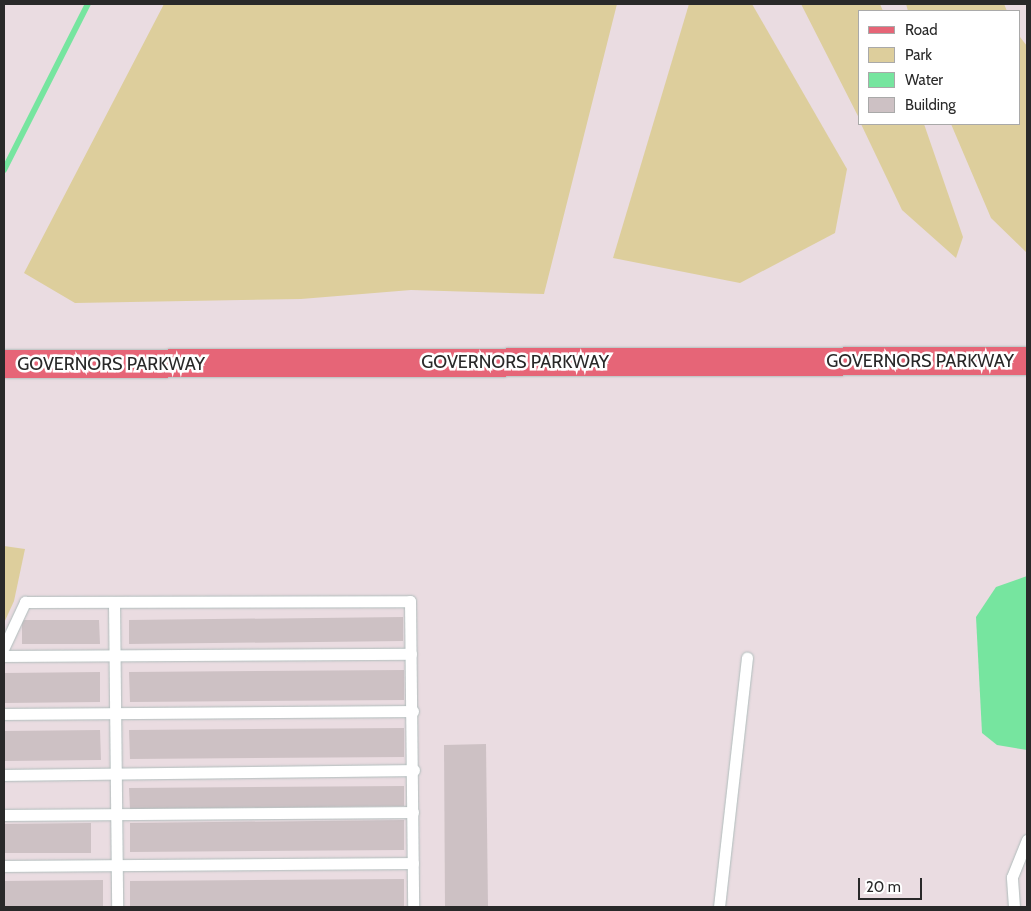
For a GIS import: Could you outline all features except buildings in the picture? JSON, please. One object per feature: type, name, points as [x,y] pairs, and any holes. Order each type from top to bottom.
[{"type":"main road","name":"GOVERNORS PARKWAY","points":[[4,364],[1027,360]]},
{"type":"lane","points":[[4,647],[24,602],[410,601],[414,770],[412,907]]},
{"type":"lane","points":[[114,602],[118,907]]},
{"type":"lane","points":[[4,656],[411,654]]},
{"type":"lane","points":[[719,907],[747,658]]},
{"type":"lane","points":[[4,714],[413,711]]},
{"type":"lane","points":[[4,775],[414,770]]},
{"type":"lane","points":[[4,815],[413,812]]},
{"type":"lane","points":[[1014,907],[1012,877],[1027,840]]},
{"type":"lane","points":[[4,866],[413,863]]},
{"type":"green space","points":[[164,4],[617,4],[544,294],[411,290],[301,299],[75,303],[24,273]]},
{"type":"green space","points":[[689,4],[752,4],[847,169],[835,233],[740,283],[613,258]]},
{"type":"green space","points":[[801,4],[880,4],[883,10],[858,10],[858,116]]},
{"type":"green space","points":[[906,4],[1004,4],[1007,10],[908,10]]},
{"type":"green space","points":[[1021,38],[1027,46],[1027,253],[991,218],[951,125],[1021,125]]},
{"type":"green space","points":[[861,125],[924,125],[963,237],[956,258],[902,210]]},
{"type":"green space","points":[[4,546],[25,549],[14,601],[4,623]]},
{"type":"water","points":[[1027,576],[1027,750],[997,745],[982,733],[976,617],[996,587]]},
{"type":"waterway","points":[[4,170],[88,4]]}]
